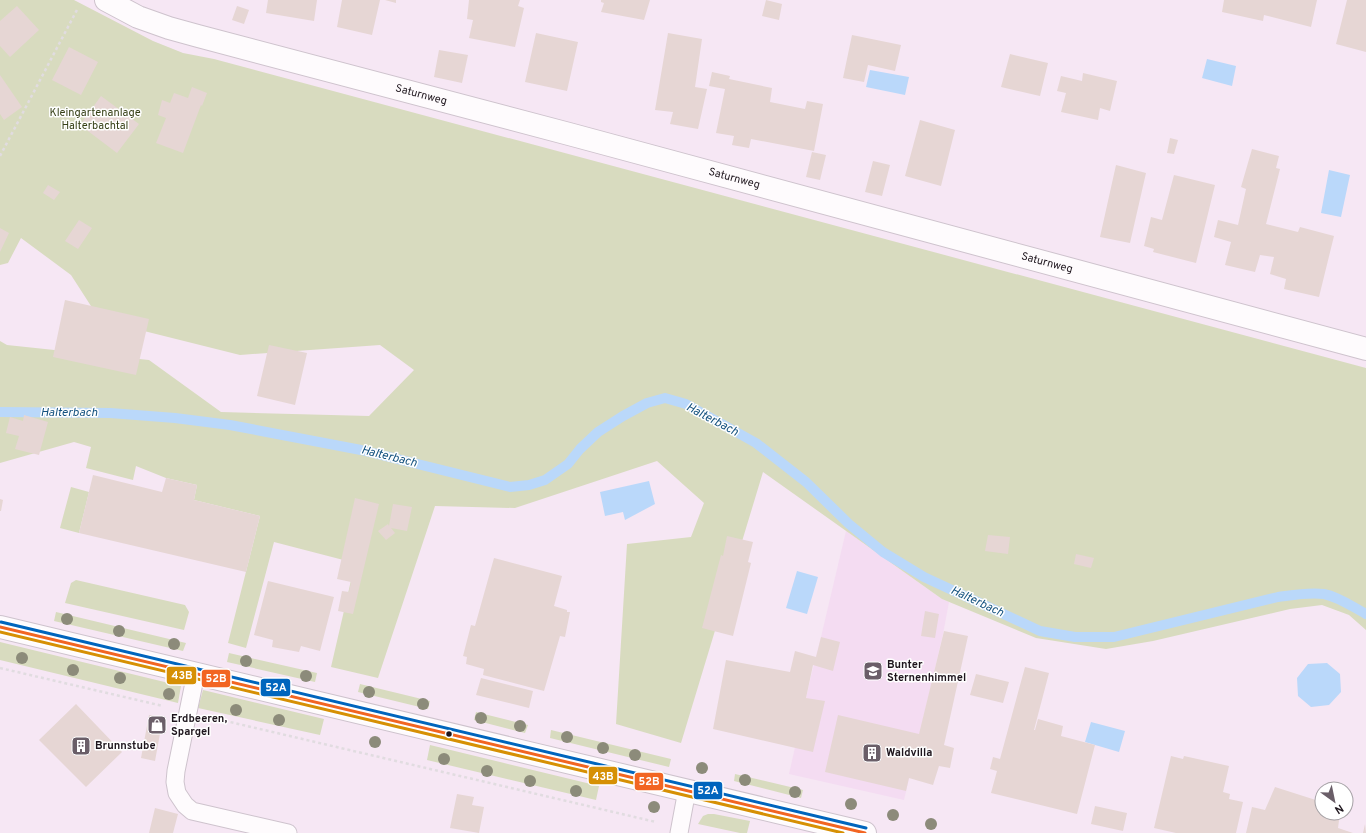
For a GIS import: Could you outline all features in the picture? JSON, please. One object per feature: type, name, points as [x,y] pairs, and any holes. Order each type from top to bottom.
[{"type":"street","name":"Saturnweg","points":[[106,0],[138,17],[168,28],[569,134],[1366,349]]},
{"type":"street","points":[[0,627],[866,833]]},
{"type":"lane","points":[[196,673],[176,771],[176,788],[180,799],[192,811],[288,833]]},
{"type":"lane","points":[[680,830],[687,790]]},
{"type":"path","points":[[0,156],[79,5]]},
{"type":"path","points":[[0,668],[680,830]]},
{"type":"shaded area","name":"Bunter Sternenhimmel","points":[[846,531],[942,599],[949,602],[943,634],[904,800],[789,774]]},
{"type":"green space","name":"Kleingartenanlage Halterbachtal","points":[[0,0],[74,0],[153,41],[183,53],[214,59],[1366,368],[1366,630],[1349,615],[1322,605],[1290,609],[1153,641],[1106,649],[1036,638],[942,599],[763,472],[681,743],[616,724],[627,544],[691,537],[704,503],[657,461],[515,508],[435,506],[378,678],[331,667],[355,563],[274,542],[246,648],[228,643],[260,516],[194,500],[197,485],[166,478],[136,466],[133,480],[86,468],[91,447],[74,442],[0,463],[0,341],[7,345],[149,360],[221,412],[369,416],[414,370],[380,345],[240,355],[100,320],[71,275],[21,238],[8,263],[0,265]]},
{"type":"green space","points":[[71,487],[89,492],[79,533],[60,528]]},
{"type":"green space","points":[[76,580],[185,605],[189,612],[184,630],[65,603],[71,583]]},
{"type":"green space","points":[[56,612],[186,643],[183,651],[54,621]]},
{"type":"green space","points":[[0,642],[181,686],[178,703],[0,660]]},
{"type":"green space","points":[[229,653],[317,673],[315,682],[227,662]]},
{"type":"green space","points":[[360,684],[430,701],[428,709],[358,692]]},
{"type":"green space","points":[[203,690],[324,719],[320,735],[198,708]]},
{"type":"green space","points":[[476,712],[528,725],[525,733],[474,720]]},
{"type":"green space","points":[[551,730],[671,759],[669,767],[550,738]]},
{"type":"green space","points":[[430,745],[599,786],[596,800],[427,760]]},
{"type":"green space","points":[[735,774],[803,790],[801,798],[734,781]]},
{"type":"green space","points":[[708,814],[750,821],[747,833],[740,833],[698,824],[703,816]]},
{"type":"water","points":[[1207,59],[1236,66],[1232,86],[1202,78]]},
{"type":"water","points":[[870,70],[909,77],[905,95],[866,87]]},
{"type":"water","points":[[1329,170],[1350,175],[1341,217],[1321,213]]},
{"type":"water","points":[[649,481],[655,504],[625,520],[623,512],[605,516],[600,492]]},
{"type":"water","points":[[797,571],[818,577],[807,614],[786,608]]},
{"type":"water","points":[[1327,663],[1340,674],[1341,692],[1329,705],[1311,707],[1298,696],[1297,678],[1308,664]]},
{"type":"water","points":[[1091,722],[1125,731],[1119,752],[1085,742]]},
{"type":"building","points":[[268,0],[317,0],[314,21],[266,13]]},
{"type":"building","points":[[342,0],[380,0],[372,35],[337,27]]},
{"type":"building","points":[[385,0],[396,0],[396,3]]},
{"type":"building","points":[[469,0],[520,0],[518,6],[524,8],[515,47],[469,38],[473,20],[467,19]]},
{"type":"building","points":[[601,0],[650,0],[644,20],[601,12],[604,3],[601,2]]},
{"type":"building","points":[[766,0],[782,4],[779,20],[762,16]]},
{"type":"building","points":[[1224,0],[1317,0],[1311,27],[1264,15],[1263,21],[1222,12]]},
{"type":"building","points":[[1347,0],[1366,0],[1366,52],[1336,44]]},
{"type":"building","points":[[17,6],[39,30],[10,57],[0,46],[0,21]]},
{"type":"building","points":[[237,6],[249,10],[244,24],[232,20]]},
{"type":"building","points":[[536,33],[578,42],[567,91],[525,82]]},
{"type":"building","points":[[668,33],[702,39],[695,87],[707,89],[698,129],[670,124],[673,112],[655,110]]},
{"type":"building","points":[[852,35],[901,45],[895,71],[868,65],[864,82],[843,78]]},
{"type":"building","points":[[69,47],[98,62],[81,95],[52,80]]},
{"type":"building","points":[[439,50],[468,55],[462,83],[434,77]]},
{"type":"building","points":[[1010,54],[1048,63],[1040,96],[1001,87]]},
{"type":"building","points":[[712,72],[730,76],[729,79],[772,88],[770,102],[805,109],[807,101],[823,104],[814,151],[751,139],[749,148],[732,145],[734,136],[716,133],[725,89],[709,86]]},
{"type":"building","points":[[1083,73],[1117,81],[1110,111],[1100,108],[1098,120],[1061,112],[1066,93],[1057,91],[1061,76],[1082,81]]},
{"type":"building","points":[[0,75],[22,107],[4,120],[0,114]]},
{"type":"building","points":[[192,87],[207,93],[183,153],[156,143],[166,118],[158,115],[162,100],[170,103],[174,93],[188,98]]},
{"type":"building","points":[[101,96],[139,124],[117,153],[80,125]]},
{"type":"building","points":[[920,120],[955,130],[941,186],[905,176]]},
{"type":"building","points":[[1170,138],[1178,140],[1174,154],[1167,153]]},
{"type":"building","points":[[1252,149],[1279,156],[1276,168],[1280,169],[1266,224],[1298,232],[1300,227],[1334,236],[1319,297],[1284,289],[1286,279],[1270,274],[1274,257],[1260,255],[1255,272],[1225,265],[1231,242],[1214,237],[1218,220],[1238,225],[1246,189],[1241,187]]},
{"type":"building","points":[[812,152],[826,155],[820,180],[806,177]]},
{"type":"building","points":[[873,161],[890,165],[882,196],[865,192]]},
{"type":"building","points":[[1116,165],[1146,173],[1130,243],[1100,237]]},
{"type":"building","points":[[1174,175],[1215,185],[1196,263],[1153,252],[1154,249],[1144,246],[1151,217],[1162,220]]},
{"type":"building","points":[[48,185],[60,192],[54,200],[43,193]]},
{"type":"building","points":[[79,220],[92,228],[78,249],[65,241]]},
{"type":"building","points":[[0,228],[9,233],[0,252]]},
{"type":"building","points":[[65,300],[149,319],[136,375],[53,357]]},
{"type":"building","points":[[269,345],[307,353],[295,405],[257,396]]},
{"type":"building","points":[[24,415],[48,422],[39,455],[15,449],[19,436],[6,433],[10,417],[23,421]]},
{"type":"building","points":[[93,475],[162,492],[166,478],[197,485],[194,500],[260,516],[246,572],[79,533]]},
{"type":"building","points":[[355,498],[379,504],[353,614],[338,611],[342,591],[349,592],[351,582],[337,579]]},
{"type":"building","points":[[0,499],[3,500],[1,511],[0,511]]},
{"type":"building","points":[[393,504],[412,507],[407,531],[391,528],[395,533],[386,540],[378,531],[388,524],[389,526]]},
{"type":"building","points":[[988,535],[1010,537],[1008,554],[985,551]]},
{"type":"building","points":[[727,536],[753,542],[748,562],[751,563],[733,636],[702,628],[721,555],[723,556]]},
{"type":"building","points":[[1076,554],[1094,558],[1091,568],[1074,564]]},
{"type":"building","points":[[494,558],[562,576],[554,606],[570,612],[565,637],[560,636],[544,691],[483,675],[484,669],[466,664],[467,657],[463,656],[471,625],[475,626]]},
{"type":"building","points":[[268,581],[334,597],[320,651],[301,646],[299,652],[272,647],[273,640],[254,635]]},
{"type":"building","points":[[925,611],[939,614],[935,638],[921,636]]},
{"type":"building","points":[[944,631],[968,636],[944,745],[954,748],[950,768],[939,766],[933,785],[909,778],[906,791],[825,772],[838,715],[919,734]]},
{"type":"building","points":[[821,637],[840,642],[833,671],[813,665],[806,698],[825,701],[813,752],[713,729],[726,660],[790,672],[795,651],[816,657]]},
{"type":"building","points":[[1025,667],[1049,673],[1034,730],[1038,719],[1063,726],[1061,736],[1095,745],[1077,814],[991,793],[997,771],[990,769],[993,757],[1000,759]]},
{"type":"building","points":[[976,674],[1009,682],[1003,703],[970,695]]},
{"type":"building","points":[[481,678],[533,691],[529,708],[476,695]]},
{"type":"building","name":"Brunnstube","points":[[76,704],[122,752],[86,787],[39,740]]},
{"type":"building","points":[[149,715],[163,717],[155,761],[141,758]]},
{"type":"building","points":[[1171,756],[1183,759],[1184,756],[1229,766],[1223,792],[1230,794],[1229,799],[1243,802],[1236,833],[1176,833],[1154,828]]},
{"type":"building","points":[[1275,787],[1314,799],[1314,821],[1339,821],[1338,828],[1353,833],[1246,833],[1252,807],[1265,810]]},
{"type":"building","points":[[457,794],[474,797],[472,805],[484,807],[479,833],[450,828]]},
{"type":"building","points":[[1095,806],[1127,813],[1123,831],[1091,824]]},
{"type":"building","points":[[155,808],[178,814],[173,833],[149,833]]},
{"type":"building","points":[[1365,824],[1366,833],[1363,833]]},
{"type":"waterway","name":"Halterbach","points":[[0,412],[110,413],[175,418],[230,425],[361,450],[510,487],[529,485],[545,480],[568,464],[580,449],[598,432],[647,403],[665,398],[686,404],[756,443],[806,482],[849,524],[883,552],[924,577],[1040,631],[1075,637],[1114,637],[1278,597],[1318,593],[1335,597],[1366,614]]},
{"type":"transit line","name":"52A","points":[[1,622],[866,828]]},
{"type":"transit line","name":"52B","points":[[0,627],[865,833]]},
{"type":"transit line","name":"43B","points":[[0,632],[843,833]]},
{"type":"place","name":"Bunter Sternenhimmel","points":[[873,671]]},
{"type":"place","name":"Erdbeeren, Spargel","points":[[157,725]]},
{"type":"place","name":"Brunnstube","points":[[81,746]]},
{"type":"place","name":"Waldvilla","points":[[872,753]]}]
